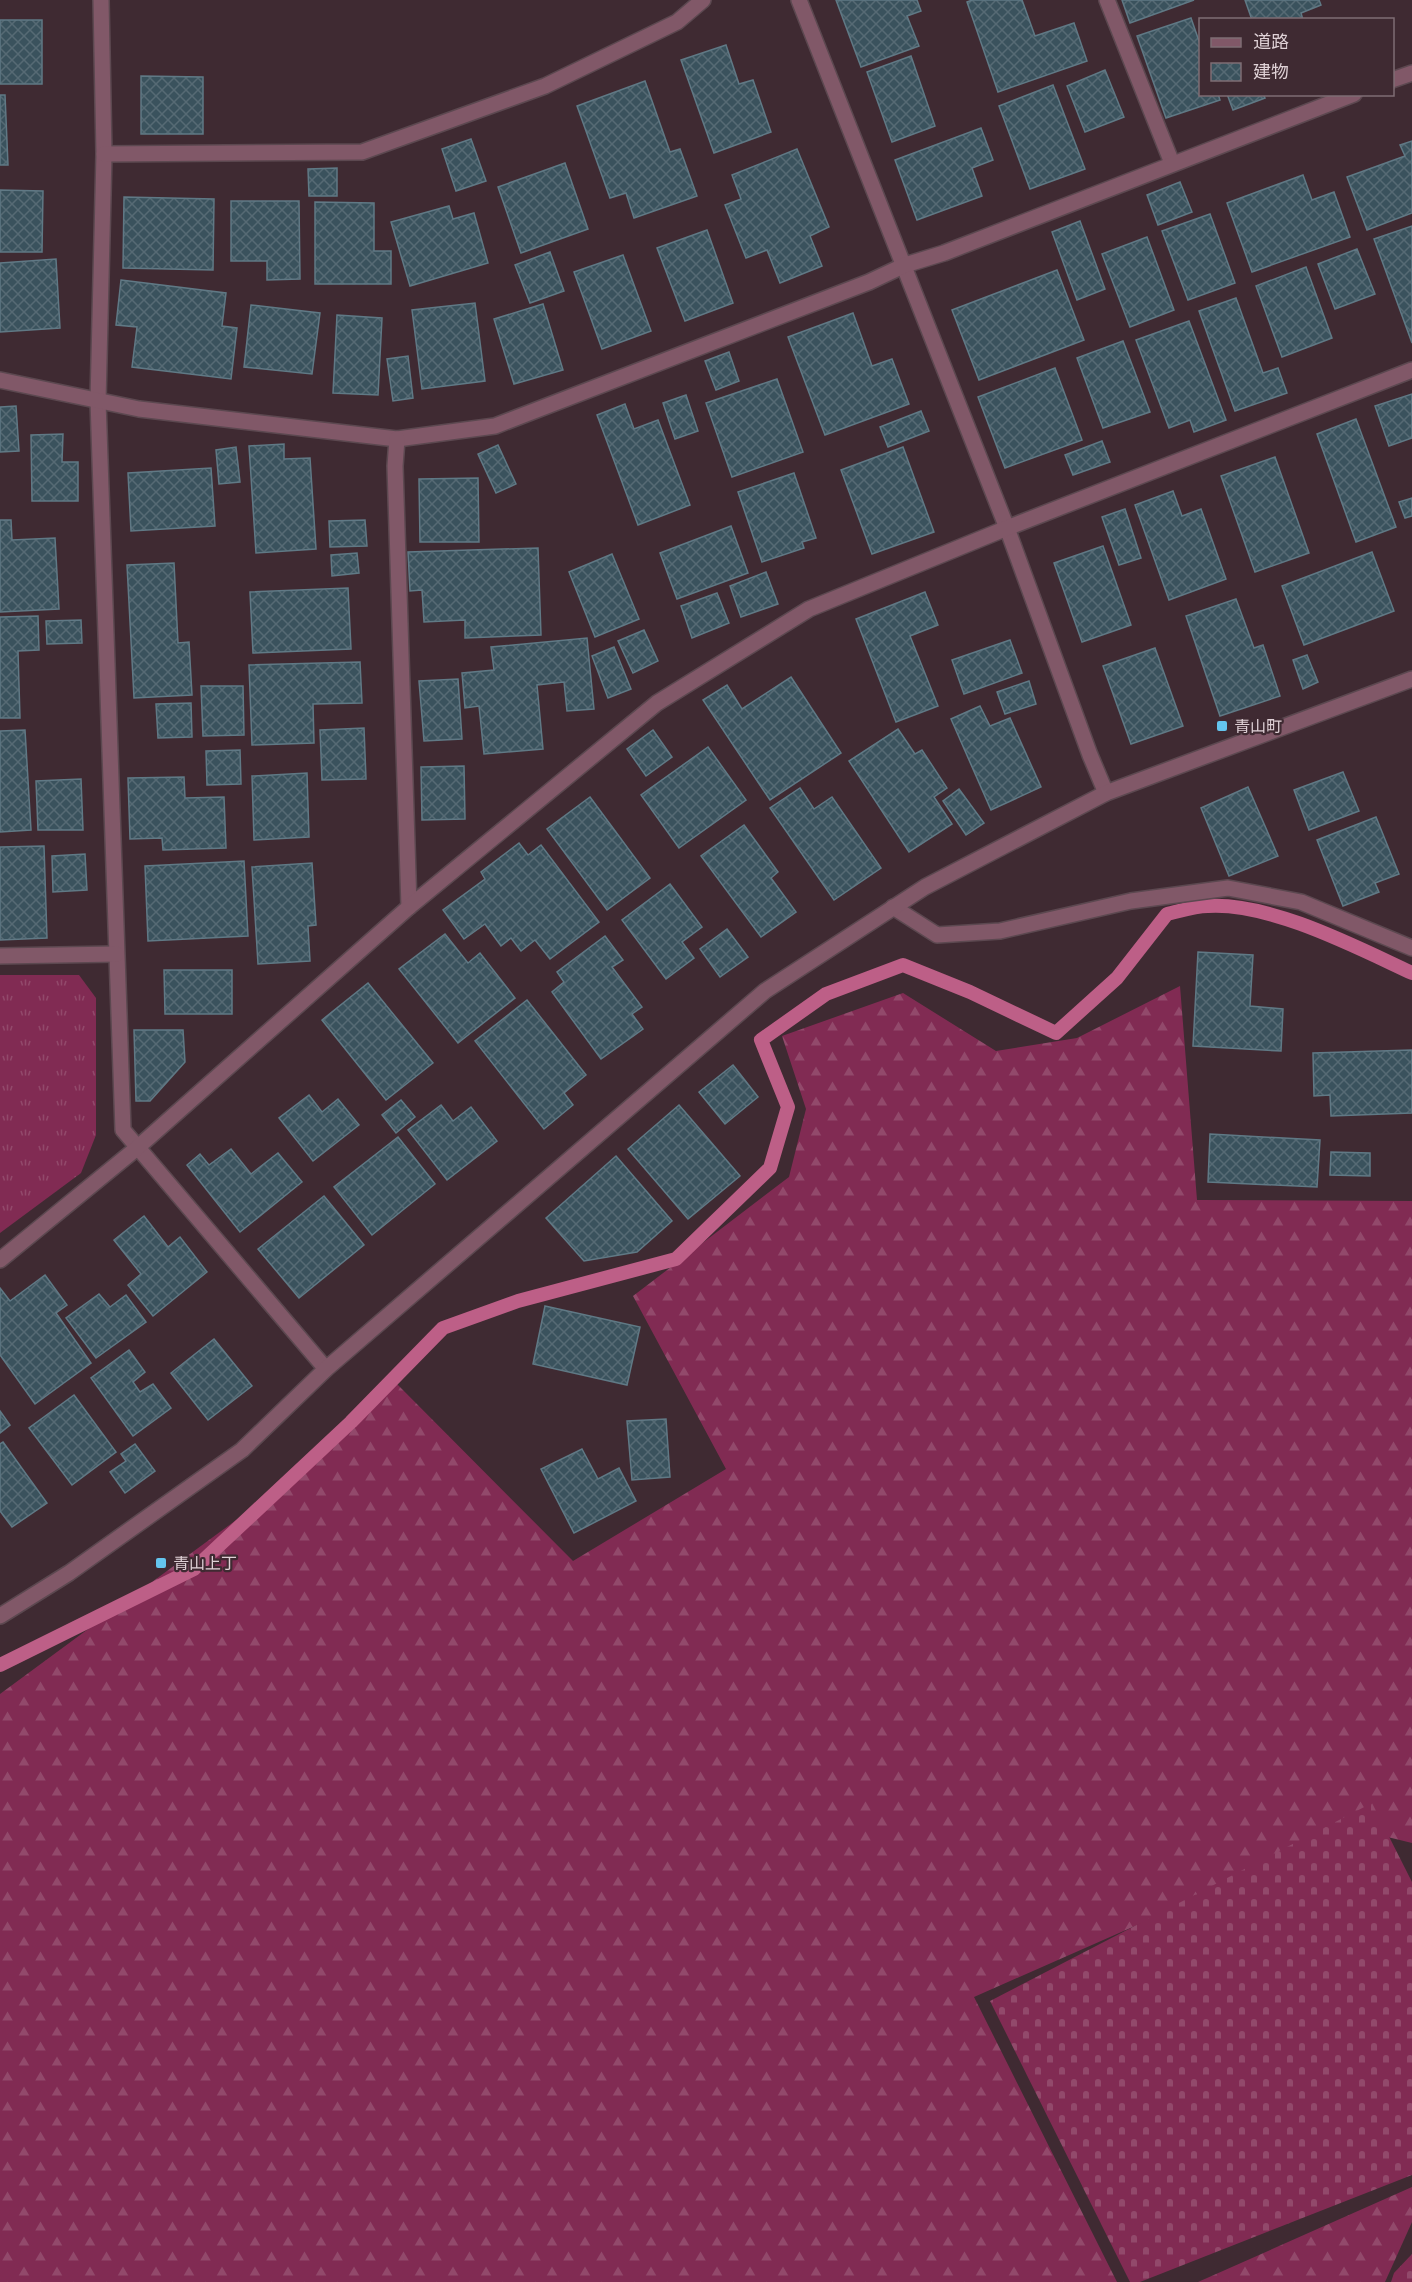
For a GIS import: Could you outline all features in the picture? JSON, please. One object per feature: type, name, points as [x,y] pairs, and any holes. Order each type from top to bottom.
[{"type":"street","points":[[101,0],[104,154],[98,401],[123,1130],[326,1369]]},
{"type":"street","points":[[104,154],[362,152],[545,86],[677,22],[703,0]]},
{"type":"street","points":[[799,0],[1007,528],[1106,793]]},
{"type":"street","points":[[1107,0],[1172,163]]},
{"type":"street","points":[[1394,79],[1412,73]]},
{"type":"street","points":[[0,380],[139,409],[397,439],[495,426],[1349,96]]},
{"type":"street","points":[[0,1260],[137,1148],[409,907],[657,703],[809,609],[1007,528],[1412,369]]},
{"type":"street","points":[[397,439],[395,466],[409,907]]},
{"type":"street","points":[[0,1616],[69,1573],[242,1450],[326,1369],[765,991],[925,887],[1106,793],[1412,679]]},
{"type":"street","points":[[893,908],[937,934],[1000,931],[1131,902],[1228,888],[1301,902],[1412,948]]},
{"type":"street","points":[[0,956],[116,954]]},
{"type":"green space","points":[[0,975],[79,975],[96,998],[96,1135],[81,1173],[0,1233]]},
{"type":"green space","points":[[1180,986],[1197,1200],[1412,1201],[1412,1843],[1355,1829],[974,1997],[1117,2282],[0,2282],[0,1694],[266,1498],[394,1381],[573,1561],[726,1469],[633,1296],[789,1177],[806,1109],[782,1036],[903,993],[996,1051],[1077,1038]]},
{"type":"green space","points":[[1372,1803],[1412,1882],[1412,2175],[1140,2282],[1130,2282],[990,2001]]},
{"type":"green space","points":[[1412,2187],[1412,2222],[1385,2282],[1198,2282]]},
{"type":"green space","points":[[1412,2254],[1412,2282],[1391,2282],[1394,2273]]},
{"type":"building","points":[[836,0],[917,0],[921,11],[907,16],[919,46],[861,67]]},
{"type":"building","points":[[972,0],[1022,0],[1035,36],[1074,23],[1087,61],[998,92],[967,2]]},
{"type":"building","points":[[1122,0],[1194,0],[1130,23]]},
{"type":"building","points":[[1245,0],[1319,0],[1321,5],[1301,13],[1302,18],[1251,18]]},
{"type":"building","points":[[1191,18],[1199,41],[1199,96],[1219,96],[1220,100],[1166,118],[1137,36]]},
{"type":"building","points":[[0,20],[42,20],[42,84],[0,84]]},
{"type":"building","points":[[726,45],[739,84],[753,80],[771,132],[714,153],[681,60]]},
{"type":"building","points":[[911,56],[935,126],[892,142],[867,72]]},
{"type":"building","points":[[1105,70],[1124,117],[1085,132],[1067,86]]},
{"type":"building","points":[[141,76],[203,77],[203,134],[141,134]]},
{"type":"building","points":[[645,81],[670,152],[680,149],[697,196],[634,218],[626,193],[610,198],[577,106]]},
{"type":"building","points":[[1053,85],[1085,169],[1030,189],[999,106]]},
{"type":"building","points":[[0,95],[5,95],[8,165],[0,165]]},
{"type":"building","points":[[1228,96],[1264,96],[1265,98],[1233,110]]},
{"type":"building","points":[[981,128],[993,160],[972,168],[982,196],[917,220],[895,160]]},
{"type":"building","points":[[471,139],[486,181],[456,191],[442,149]]},
{"type":"building","points":[[1412,141],[1412,213],[1367,230],[1347,177],[1405,156],[1400,145]]},
{"type":"building","points":[[797,149],[829,227],[810,236],[822,266],[780,283],[767,250],[746,258],[725,205],[741,199],[732,175]]},
{"type":"building","points":[[565,163],[588,229],[521,253],[498,187]]},
{"type":"building","points":[[337,168],[337,196],[309,196],[308,169]]},
{"type":"building","points":[[1303,175],[1312,200],[1334,192],[1350,237],[1252,272],[1227,203]]},
{"type":"building","points":[[1180,182],[1192,212],[1158,225],[1147,195]]},
{"type":"building","points":[[0,190],[43,191],[42,252],[0,252]]},
{"type":"building","points":[[124,197],[214,199],[213,270],[123,268]]},
{"type":"building","points":[[231,201],[299,201],[300,279],[267,280],[267,261],[231,261]]},
{"type":"building","points":[[315,202],[374,203],[374,251],[391,251],[391,284],[315,284]]},
{"type":"building","points":[[449,206],[453,219],[474,213],[488,263],[410,286],[391,222]]},
{"type":"building","points":[[1210,214],[1235,283],[1188,300],[1162,231]]},
{"type":"building","points":[[1080,221],[1105,289],[1077,300],[1052,232]]},
{"type":"building","points":[[1412,226],[1412,343],[1374,239]]},
{"type":"building","points":[[707,230],[733,303],[685,321],[657,248]]},
{"type":"building","points":[[1147,237],[1174,310],[1130,327],[1102,254]]},
{"type":"building","points":[[1357,249],[1375,294],[1335,309],[1318,264]]},
{"type":"building","points":[[550,252],[564,291],[530,303],[515,265]]},
{"type":"building","points":[[623,255],[651,331],[602,349],[574,272]]},
{"type":"building","points":[[56,259],[60,328],[0,332],[0,263]]},
{"type":"building","points":[[1306,267],[1332,338],[1282,357],[1256,286]]},
{"type":"building","points":[[1057,270],[1084,340],[979,380],[952,310]]},
{"type":"building","points":[[121,280],[226,293],[222,326],[237,328],[231,379],[132,367],[137,327],[116,325]]},
{"type":"building","points":[[1236,298],[1263,373],[1278,368],[1287,393],[1235,411],[1199,311]]},
{"type":"building","points":[[475,303],[485,381],[422,389],[412,310]]},
{"type":"building","points":[[543,304],[563,370],[514,384],[494,319]]},
{"type":"building","points":[[251,305],[320,313],[312,374],[244,367]]},
{"type":"building","points":[[853,313],[872,366],[892,359],[909,404],[825,435],[788,337]]},
{"type":"building","points":[[337,315],[382,318],[378,395],[333,393]]},
{"type":"building","points":[[1189,321],[1226,420],[1194,432],[1190,420],[1169,428],[1136,340]]},
{"type":"building","points":[[1123,341],[1150,412],[1103,428],[1077,358]]},
{"type":"building","points":[[729,352],[739,381],[716,390],[705,361]]},
{"type":"building","points":[[408,356],[413,398],[393,401],[387,359]]},
{"type":"building","points":[[1055,368],[1082,440],[1005,468],[978,397]]},
{"type":"building","points":[[777,379],[803,452],[732,477],[706,403]]},
{"type":"building","points":[[1412,394],[1412,438],[1389,446],[1375,406]]},
{"type":"building","points":[[686,395],[698,431],[675,439],[663,403]]},
{"type":"building","points":[[625,404],[634,429],[658,420],[690,505],[638,525],[597,415]]},
{"type":"building","points":[[16,406],[19,451],[0,452],[0,407]]},
{"type":"building","points":[[921,411],[929,431],[888,447],[880,427]]},
{"type":"building","points":[[1356,419],[1396,527],[1356,542],[1317,434]]},
{"type":"building","points":[[63,434],[62,462],[78,462],[78,501],[32,501],[31,435]]},
{"type":"building","points":[[1102,441],[1110,462],[1073,475],[1065,455]]},
{"type":"building","points":[[284,444],[284,459],[310,458],[316,549],[256,553],[249,446]]},
{"type":"building","points":[[498,445],[516,484],[496,493],[478,454]]},
{"type":"building","points":[[236,447],[240,482],[219,484],[216,450]]},
{"type":"building","points":[[903,447],[934,532],[872,554],[841,470]]},
{"type":"building","points":[[1275,457],[1309,553],[1255,572],[1221,476]]},
{"type":"building","points":[[211,468],[215,526],[131,531],[128,473]]},
{"type":"building","points":[[794,473],[816,538],[802,542],[804,548],[762,562],[738,492]]},
{"type":"building","points":[[478,478],[479,542],[420,542],[419,479]]},
{"type":"building","points":[[1173,491],[1182,516],[1201,509],[1226,579],[1169,600],[1135,505]]},
{"type":"building","points":[[1412,498],[1412,516],[1405,518],[1399,502]]},
{"type":"building","points":[[1125,509],[1141,558],[1119,565],[1102,517]]},
{"type":"building","points":[[0,520],[11,520],[12,540],[55,538],[59,609],[0,612]]},
{"type":"building","points":[[365,520],[367,546],[330,547],[329,521]]},
{"type":"building","points":[[731,526],[748,573],[677,599],[660,553]]},
{"type":"building","points":[[1103,546],[1131,625],[1082,642],[1054,563]]},
{"type":"building","points":[[538,548],[541,635],[465,638],[465,620],[424,622],[422,590],[410,591],[408,552]]},
{"type":"building","points":[[1372,552],[1394,611],[1304,645],[1282,586]]},
{"type":"building","points":[[357,553],[359,573],[332,576],[331,555]]},
{"type":"building","points":[[612,554],[639,619],[595,637],[569,572]]},
{"type":"building","points":[[174,563],[178,643],[189,642],[192,695],[134,698],[127,565]]},
{"type":"building","points":[[766,572],[778,604],[741,617],[730,586]]},
{"type":"building","points":[[348,588],[351,649],[253,653],[250,592]]},
{"type":"building","points":[[925,592],[938,625],[910,636],[938,706],[896,722],[856,619]]},
{"type":"building","points":[[717,593],[729,623],[692,638],[681,606]]},
{"type":"building","points":[[1236,599],[1254,648],[1263,645],[1280,696],[1220,716],[1186,616]]},
{"type":"building","points":[[38,616],[39,650],[18,651],[20,718],[0,718],[0,617]]},
{"type":"building","points":[[81,620],[82,643],[47,644],[46,621]]},
{"type":"building","points":[[644,630],[658,661],[633,673],[618,641]]},
{"type":"building","points":[[587,638],[594,709],[567,711],[564,682],[537,685],[543,749],[484,754],[479,706],[465,708],[462,673],[494,670],[491,647]]},
{"type":"building","points":[[1010,640],[1022,673],[964,694],[952,660]]},
{"type":"building","points":[[614,647],[631,689],[608,698],[592,656]]},
{"type":"building","points":[[1155,648],[1183,726],[1131,744],[1103,666]]},
{"type":"building","points":[[1307,655],[1318,682],[1303,689],[1293,660]]},
{"type":"building","points":[[360,662],[362,703],[313,704],[314,743],[252,745],[249,665]]},
{"type":"building","points":[[791,677],[841,753],[770,800],[703,700],[727,685],[742,709]]},
{"type":"building","points":[[458,679],[462,739],[424,741],[419,681]]},
{"type":"building","points":[[1029,681],[1036,704],[1005,714],[997,692]]},
{"type":"building","points":[[201,686],[243,686],[244,735],[203,736]]},
{"type":"building","points":[[191,703],[192,737],[158,738],[156,704]]},
{"type":"building","points":[[980,706],[990,726],[1010,718],[1041,787],[991,810],[951,719]]},
{"type":"building","points":[[364,728],[366,779],[322,780],[320,730]]},
{"type":"building","points":[[898,729],[915,754],[922,750],[947,788],[934,797],[952,824],[909,852],[849,761]]},
{"type":"building","points":[[25,730],[31,830],[0,832],[0,731]]},
{"type":"building","points":[[653,730],[672,757],[646,776],[627,749]]},
{"type":"building","points":[[708,747],[746,800],[679,848],[641,795]]},
{"type":"building","points":[[240,750],[241,784],[207,785],[206,751]]},
{"type":"building","points":[[464,766],[465,819],[422,820],[421,767]]},
{"type":"building","points":[[1343,772],[1359,811],[1309,830],[1294,790]]},
{"type":"building","points":[[307,773],[309,837],[254,840],[252,776]]},
{"type":"building","points":[[184,777],[185,798],[224,797],[226,848],[163,850],[162,838],[130,839],[128,778]]},
{"type":"building","points":[[81,779],[83,830],[38,830],[36,781]]},
{"type":"building","points":[[1248,787],[1278,856],[1229,876],[1201,808]]},
{"type":"building","points":[[800,788],[814,809],[832,797],[881,868],[834,900],[770,808]]},
{"type":"building","points":[[959,789],[984,823],[966,835],[943,801]]},
{"type":"building","points":[[590,797],[650,878],[607,910],[547,829]]},
{"type":"building","points":[[1376,817],[1399,874],[1375,883],[1379,892],[1343,906],[1317,840]]},
{"type":"building","points":[[744,825],[778,872],[771,878],[796,912],[761,937],[701,856]]},
{"type":"building","points":[[519,843],[528,855],[541,845],[599,922],[550,959],[535,940],[521,951],[511,938],[501,946],[485,924],[464,939],[443,910],[485,879],[481,872]]},
{"type":"building","points":[[44,846],[47,938],[0,940],[0,847]]},
{"type":"building","points":[[85,854],[87,890],[53,892],[52,856]]},
{"type":"building","points":[[244,861],[248,936],[148,941],[145,866]]},
{"type":"building","points":[[312,863],[316,925],[308,926],[310,961],[258,964],[252,867]]},
{"type":"building","points":[[670,884],[702,927],[682,942],[694,958],[666,979],[622,920]]},
{"type":"building","points":[[727,929],[748,957],[720,977],[700,949]]},
{"type":"building","points":[[445,934],[468,963],[480,953],[515,998],[458,1043],[399,969]]},
{"type":"building","points":[[605,936],[623,960],[612,967],[642,1007],[632,1014],[643,1029],[601,1059],[552,992],[564,982],[557,972]]},
{"type":"building","points":[[1198,952],[1253,955],[1250,1006],[1283,1009],[1281,1051],[1193,1046]]},
{"type":"building","points":[[164,970],[232,970],[232,1014],[165,1014]]},
{"type":"building","points":[[368,983],[433,1063],[386,1100],[322,1020]]},
{"type":"building","points":[[527,1000],[586,1075],[564,1093],[573,1105],[544,1129],[475,1041]]},
{"type":"building","points":[[134,1030],[183,1030],[185,1062],[150,1101],[136,1101]]},
{"type":"building","points":[[1412,1050],[1412,1113],[1331,1116],[1330,1095],[1314,1096],[1313,1053]]},
{"type":"building","points":[[733,1065],[758,1097],[725,1124],[699,1092]]},
{"type":"building","points":[[309,1095],[322,1112],[338,1099],[359,1125],[313,1161],[279,1118]]},
{"type":"building","points":[[401,1100],[415,1117],[396,1133],[382,1115]]},
{"type":"building","points":[[441,1105],[453,1121],[471,1107],[497,1141],[447,1180],[408,1130]]},
{"type":"building","points":[[679,1105],[740,1176],[688,1219],[628,1149]]},
{"type":"building","points":[[1210,1134],[1320,1140],[1317,1187],[1208,1182]]},
{"type":"building","points":[[398,1137],[435,1184],[372,1235],[334,1187]]},
{"type":"building","points":[[231,1149],[251,1174],[278,1153],[302,1182],[240,1232],[187,1165],[200,1154],[209,1165]]},
{"type":"building","points":[[1331,1152],[1370,1153],[1370,1176],[1330,1175]]},
{"type":"building","points":[[616,1156],[672,1221],[637,1252],[584,1261],[546,1218]]},
{"type":"building","points":[[324,1196],[364,1245],[299,1298],[258,1249]]},
{"type":"building","points":[[144,1216],[168,1247],[180,1237],[207,1272],[153,1316],[128,1285],[141,1274],[114,1240]]},
{"type":"building","points":[[45,1275],[67,1305],[56,1313],[91,1363],[35,1404],[0,1355],[0,1288],[10,1301]]},
{"type":"building","points":[[99,1294],[110,1307],[126,1295],[146,1322],[96,1358],[66,1318]]},
{"type":"building","points":[[545,1306],[640,1327],[627,1385],[533,1364]]},
{"type":"building","points":[[214,1339],[252,1386],[208,1420],[171,1373]]},
{"type":"building","points":[[129,1350],[145,1372],[133,1382],[140,1392],[153,1384],[171,1408],[133,1436],[91,1378]]},
{"type":"building","points":[[74,1395],[116,1452],[72,1485],[29,1428]]},
{"type":"building","points":[[0,1411],[10,1425],[0,1433]]},
{"type":"building","points":[[666,1419],[670,1477],[632,1480],[627,1421]]},
{"type":"building","points":[[3,1442],[47,1503],[12,1527],[0,1511],[0,1444]]},
{"type":"building","points":[[135,1444],[155,1471],[125,1493],[110,1472],[126,1461],[121,1454]]},
{"type":"building","points":[[582,1449],[598,1479],[619,1468],[636,1501],[574,1533],[541,1469]]},
{"type":"waterway","points":[[0,1665],[194,1569],[351,1422],[443,1328],[518,1301],[676,1259],[770,1168],[788,1107],[761,1040],[826,994],[903,965],[970,992],[1056,1033],[1117,978],[1167,914],[1208,906],[1258,911],[1285,919],[1339,939],[1412,973]]},
{"type":"place","name":"青山町","points":[[1222,726]]},
{"type":"place","name":"青山上丁","points":[[161,1563]]}]
